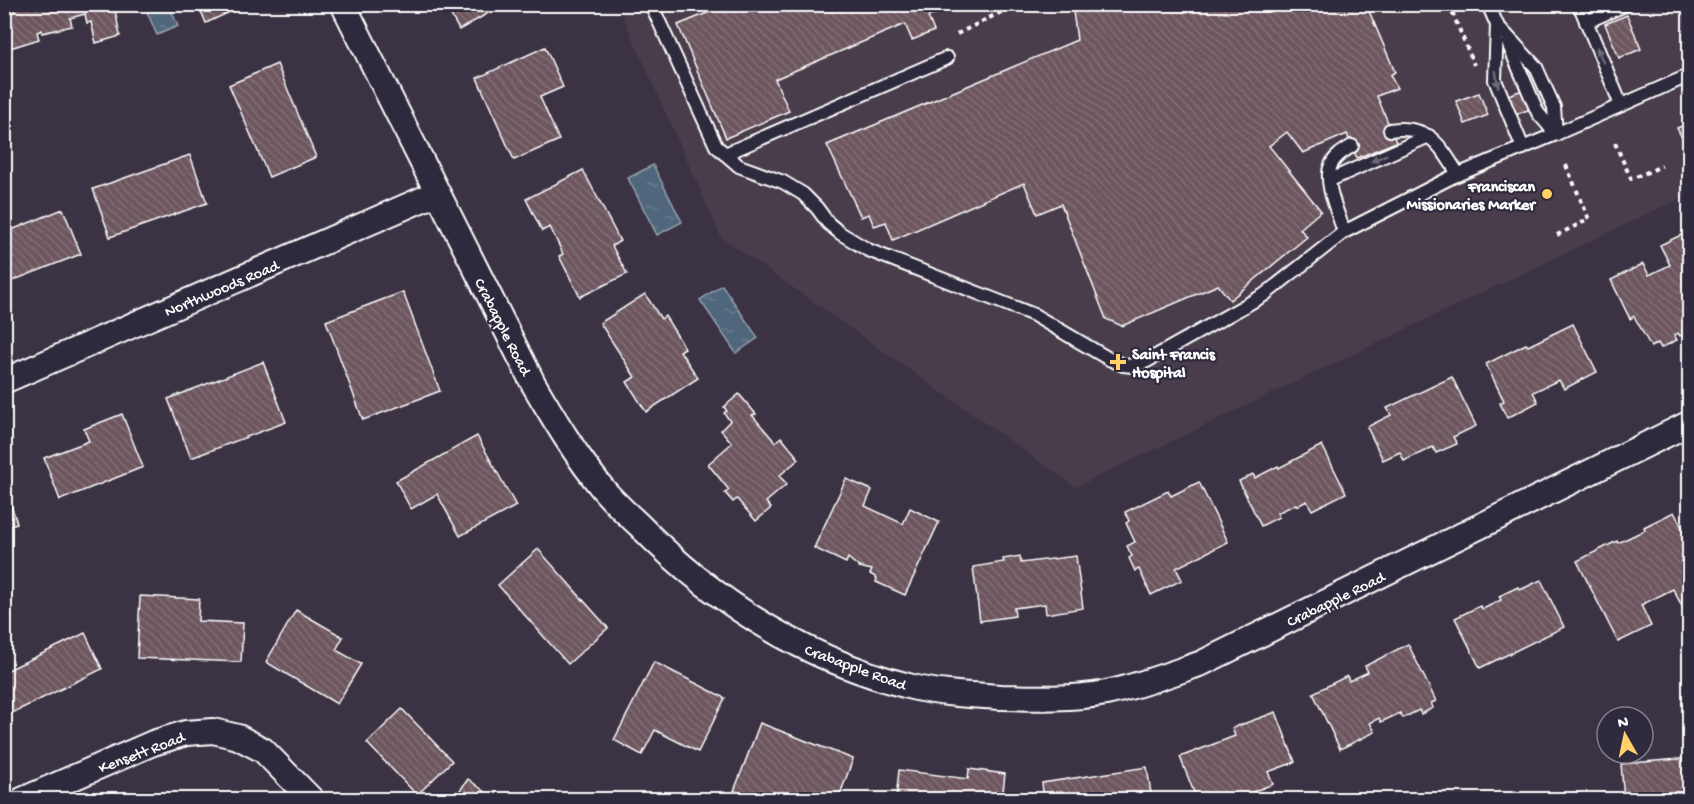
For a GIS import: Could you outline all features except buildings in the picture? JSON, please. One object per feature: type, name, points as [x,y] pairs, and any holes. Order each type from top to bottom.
[{"type":"street","name":"Crabapple Road","points":[[343,4],[532,383],[566,439],[612,498],[660,547],[735,608],[794,643],[879,677],[914,688],[965,695],[1032,698],[1105,693],[1145,683],[1202,663],[1689,423]]},
{"type":"street","name":"Northwoods Road","points":[[4,381],[437,193]]},
{"type":"street","name":"Kensett Road","points":[[22,800],[153,742],[186,733],[213,731],[238,737],[263,750],[312,800]]},
{"type":"lane","points":[[651,4],[716,146],[739,166],[783,182],[803,194],[828,223],[868,250],[1034,315],[1109,359],[1123,365],[1133,366],[1148,362],[1264,295],[1344,232],[1458,174],[1556,134],[1689,75]]},
{"type":"lane","points":[[1488,4],[1538,113],[1556,134]]},
{"type":"lane","points":[[1579,4],[1621,105]]},
{"type":"lane","points":[[1586,22],[1627,4]]},
{"type":"lane","points":[[1501,29],[1495,80],[1522,148]]},
{"type":"lane","points":[[725,154],[947,58]]},
{"type":"lane","points":[[1390,130],[1414,130],[1429,136],[1441,147],[1458,174]]},
{"type":"lane","points":[[1330,180],[1429,136]]},
{"type":"lane","points":[[1344,232],[1330,190],[1331,165],[1339,154],[1352,146]]},
{"type":"path","points":[[957,34],[1017,4]]},
{"type":"path","points":[[1615,143],[1631,179],[1662,166]]},
{"type":"path","points":[[1557,235],[1589,219],[1566,163]]},
{"type":"shaded area","name":"Saint Francis Hospital","points":[[618,5],[1689,5],[1689,194],[1076,487],[721,237]]},
{"type":"water","points":[[144,5],[169,5],[178,26],[157,35]]},
{"type":"water","points":[[653,165],[682,222],[657,235],[628,178]]},
{"type":"water","points":[[722,285],[758,338],[736,353],[700,300]]},
{"type":"place","name":"Franciscan Missionaries Marker","points":[[1547,194]]},
{"type":"place","name":"Saint Francis Hospital","points":[[1118,362]]}]
